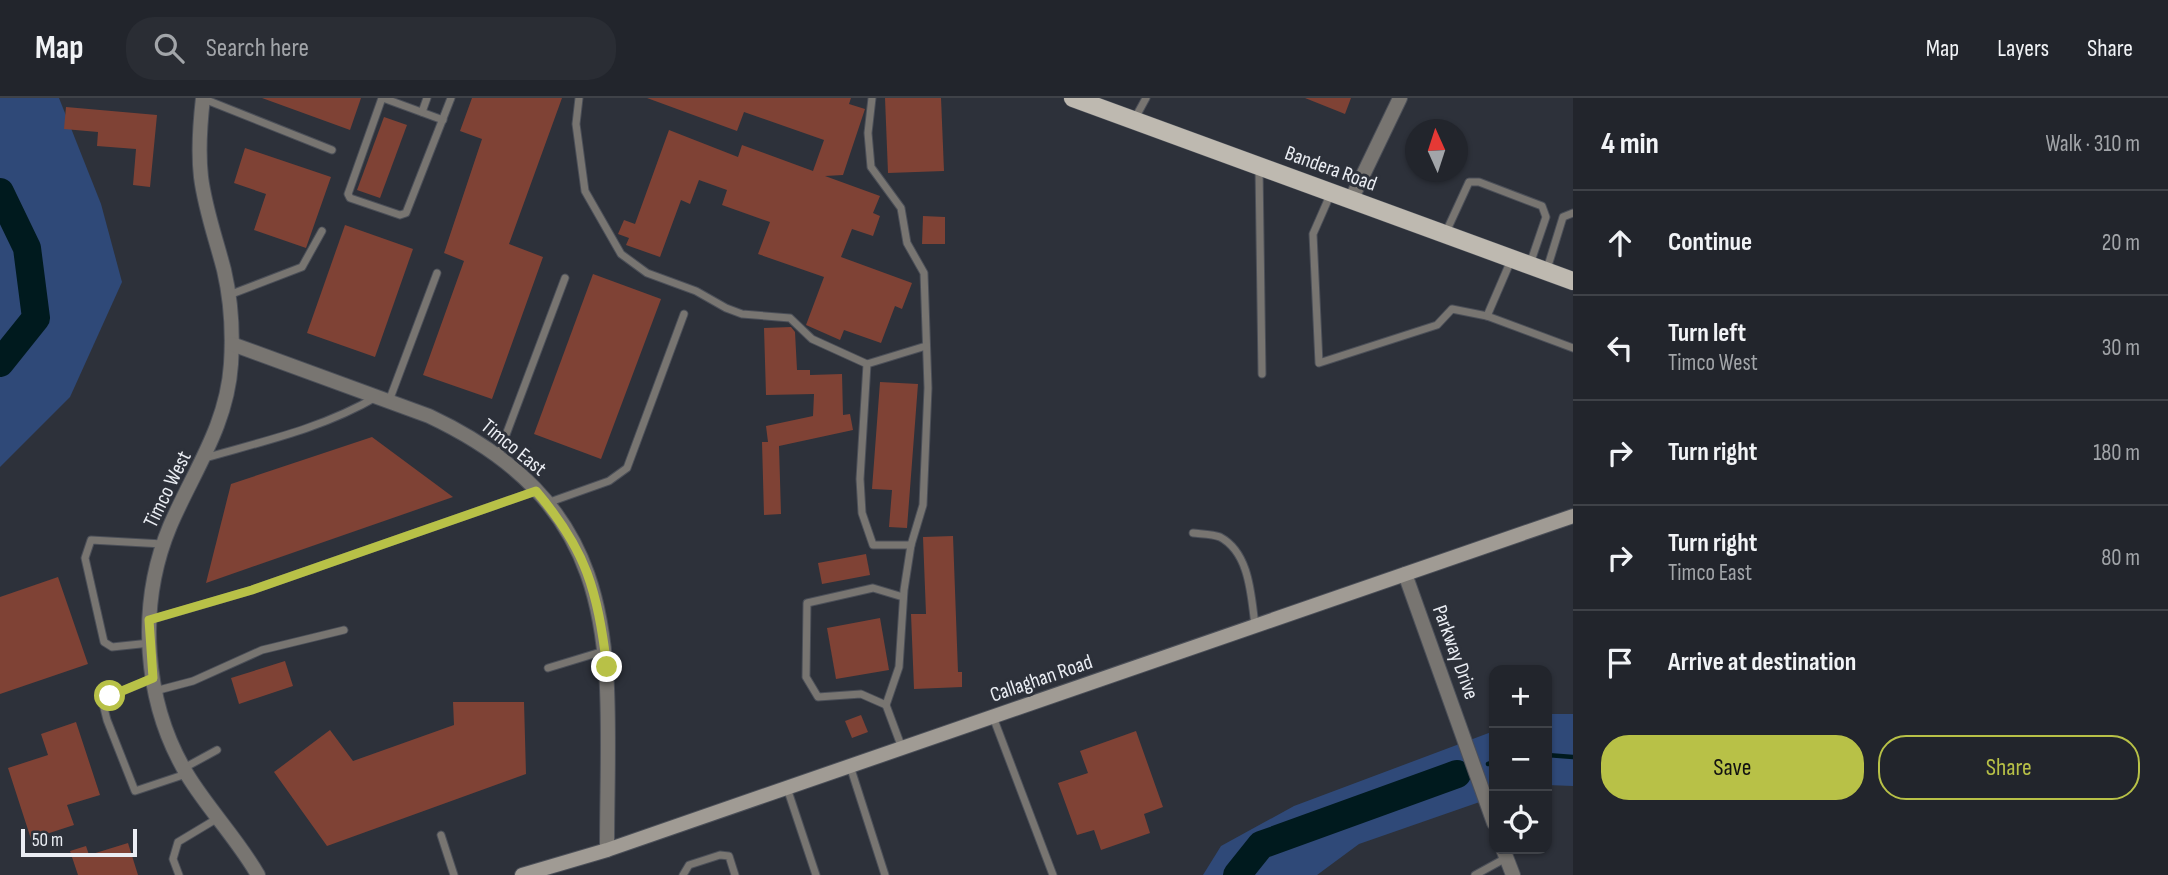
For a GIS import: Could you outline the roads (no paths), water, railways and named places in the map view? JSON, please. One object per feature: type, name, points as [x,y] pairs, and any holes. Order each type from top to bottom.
[{"type":"main road","name":"Bandera Road","points":[[1073,98],[1573,281]]},
{"type":"main road","name":"Callaghan Road","points":[[522,875],[607,850],[1573,516]]},
{"type":"street","name":"Timco West","points":[[203,98],[201,175],[228,295],[232,344],[227,395],[205,458],[182,499],[156,568],[149,620],[150,643],[154,685],[163,723],[185,771],[258,875]]},
{"type":"street","points":[[1351,200],[1400,98]]},
{"type":"street","name":"Timco East","points":[[232,344],[383,399],[458,430],[498,457],[546,503],[568,533],[593,585],[605,651],[607,850]]},
{"type":"street","name":"Parkway Drive","points":[[1405,574],[1489,809]]},
{"type":"street","points":[[1505,854],[1513,875]]},
{"type":"lane","points":[[203,98],[332,149]]},
{"type":"lane","points":[[443,120],[382,98],[348,194],[362,202],[400,215],[406,213],[443,120],[450,98]]},
{"type":"lane","points":[[422,112],[427,98]]},
{"type":"lane","points":[[579,98],[576,124],[585,191],[621,254],[647,273],[696,291],[742,314],[790,318],[812,338],[867,364],[926,346]]},
{"type":"lane","points":[[872,98],[869,133],[871,167],[901,208],[907,243],[923,272],[926,346],[923,505],[911,545],[903,597],[899,667],[886,705],[902,748]]},
{"type":"lane","points":[[1133,120],[1146,98]]},
{"type":"lane","points":[[1259,166],[1262,374]]},
{"type":"lane","points":[[1445,234],[1469,182],[1479,182],[1545,209],[1538,268]]},
{"type":"lane","points":[[1331,193],[1313,234],[1319,363],[1437,325],[1452,309],[1487,316],[1573,348]]},
{"type":"lane","points":[[1538,268],[1563,217],[1573,213]]},
{"type":"lane","points":[[228,295],[302,267],[322,231]]},
{"type":"lane","points":[[1487,316],[1512,258]]},
{"type":"lane","points":[[205,458],[321,424],[383,399],[437,273]]},
{"type":"lane","points":[[498,457],[565,278]]},
{"type":"lane","points":[[546,503],[609,481],[627,468],[684,314]]},
{"type":"lane","points":[[867,364],[860,479],[862,513],[873,545],[911,545]]},
{"type":"lane","points":[[149,620],[252,590],[536,491]]},
{"type":"lane","points":[[1194,533],[1219,537],[1234,548],[1247,572],[1255,626]]},
{"type":"lane","points":[[150,643],[112,647],[104,642],[85,549],[91,540],[164,544]]},
{"type":"lane","points":[[886,705],[862,694],[818,697],[806,677],[807,603],[873,588],[903,597]]},
{"type":"lane","points":[[217,750],[185,771],[135,791],[104,708],[110,696],[154,685],[193,681],[262,650],[344,630]]},
{"type":"lane","points":[[548,668],[605,651]]},
{"type":"lane","points":[[993,717],[1054,875]]},
{"type":"lane","points":[[850,766],[884,865],[885,875]]},
{"type":"lane","points":[[786,788],[816,875]]},
{"type":"lane","points":[[178,875],[173,859],[178,842],[218,818]]},
{"type":"lane","points":[[441,835],[454,875]]},
{"type":"lane","points":[[1475,875],[1504,854]]},
{"type":"lane","points":[[683,875],[689,865],[720,855],[729,856],[736,875]]},
{"type":"waterway","points":[[0,192],[27,248],[36,318],[0,363]]},
{"type":"waterway","points":[[1552,755],[1573,757]]},
{"type":"waterway","points":[[1237,875],[1261,845],[1457,774]]}]
